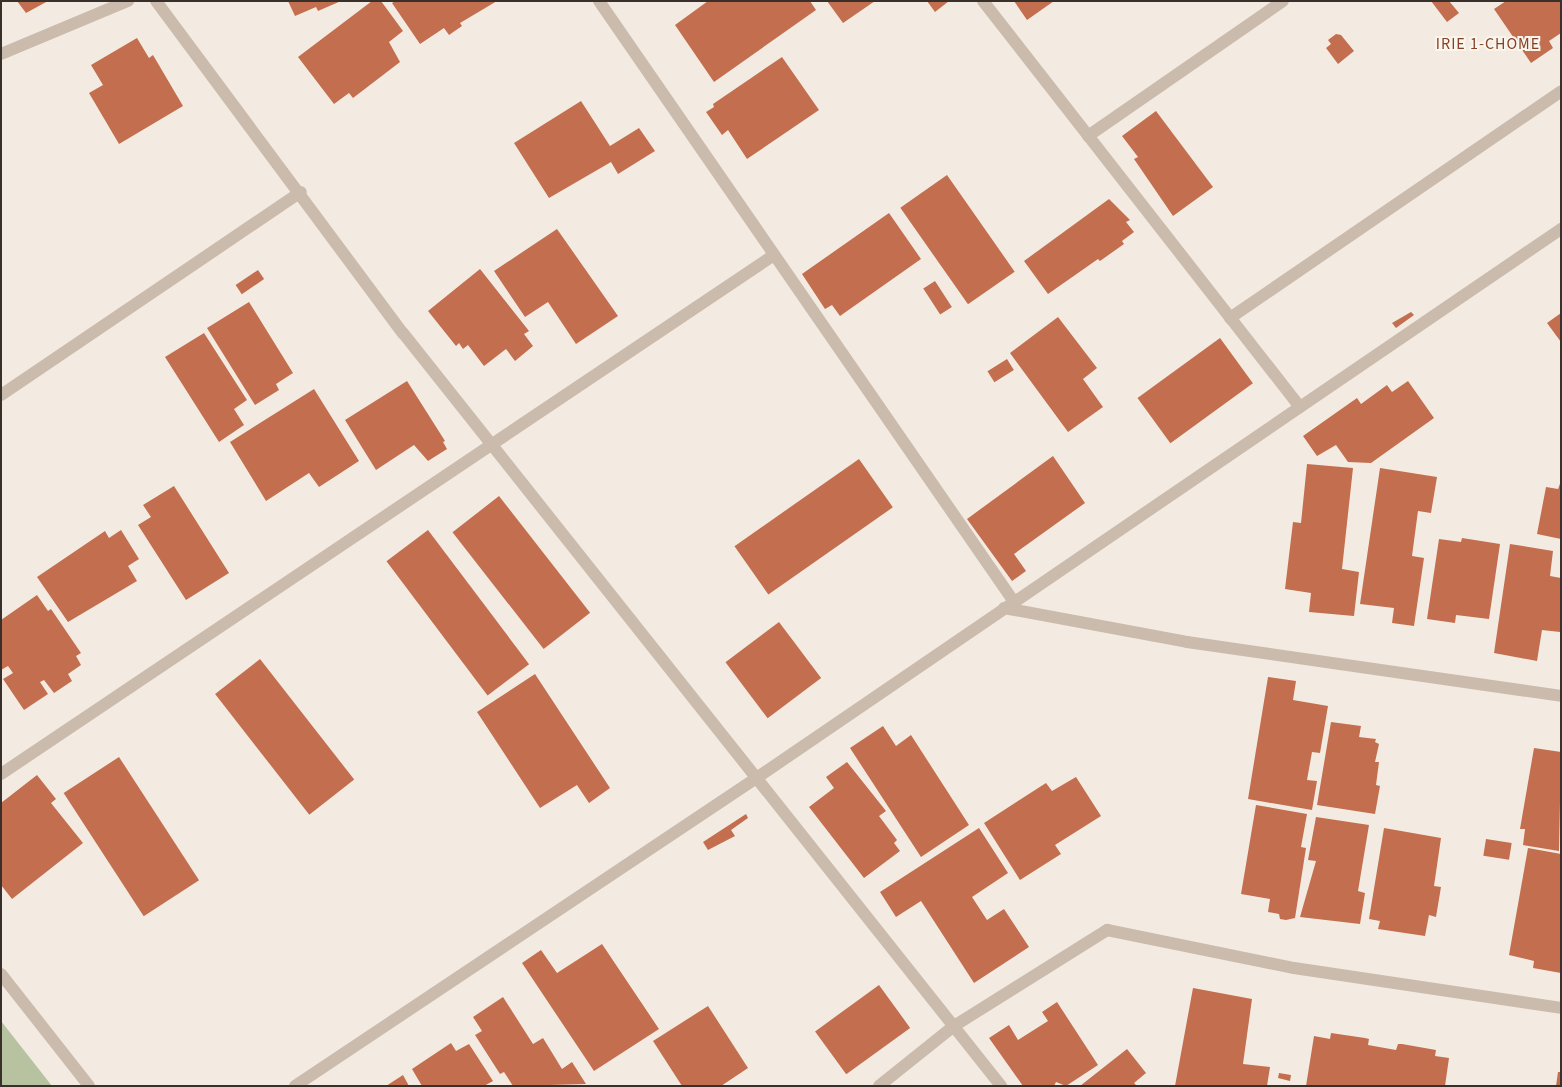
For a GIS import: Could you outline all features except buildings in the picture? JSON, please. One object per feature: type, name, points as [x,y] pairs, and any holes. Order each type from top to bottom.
[{"type":"street","points":[[1,54],[128,1]]},
{"type":"street","points":[[156,1],[301,192],[403,333],[755,779],[1001,1086]]},
{"type":"street","points":[[599,1],[774,254],[1009,605],[1187,642],[1561,696]]},
{"type":"street","points":[[983,1],[1300,407]]},
{"type":"street","points":[[1088,136],[1283,1]]},
{"type":"street","points":[[1230,318],[1561,91]]},
{"type":"street","points":[[1,395],[301,192]]},
{"type":"street","points":[[296,1086],[755,779],[1561,229]]},
{"type":"street","points":[[1,774],[774,254]]},
{"type":"street","points":[[879,1086],[954,1026],[1107,930],[1294,968],[1561,1008]]},
{"type":"street","points":[[1,974],[89,1086]]},
{"type":"green space","points":[[1,1021],[52,1086],[1,1086]]},
{"type":"district","name":"IRIE 1-CHOME","points":[[1488,44]]}]
